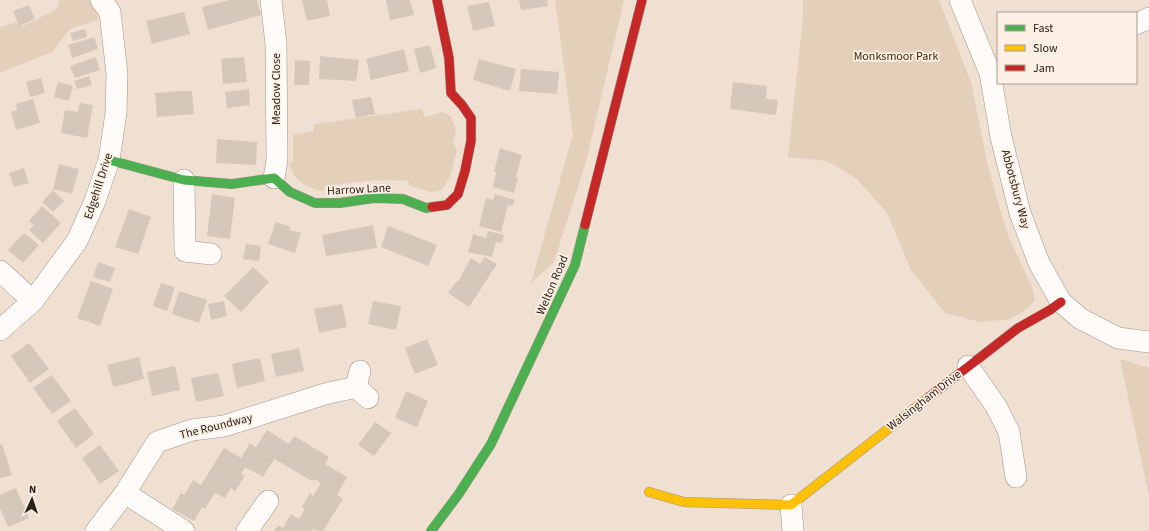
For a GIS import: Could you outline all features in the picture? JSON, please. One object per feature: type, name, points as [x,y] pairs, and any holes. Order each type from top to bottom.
[{"type":"street","name":"Meadow Close","points":[[271,0],[276,44],[277,160],[274,178]]},
{"type":"street","name":"Harrow Lane","points":[[274,178],[290,192],[315,203],[340,203],[374,198],[403,199],[426,208],[447,205],[458,194],[465,171],[471,141],[471,118],[451,93],[452,76],[449,53],[437,0]]},
{"type":"street","name":"Welton Road","points":[[431,531],[458,495],[492,444],[575,265],[642,0]]},
{"type":"street","name":"Abbotsbury Way","points":[[960,0],[994,72],[1001,137],[1020,213],[1039,263],[1061,302],[1081,319],[1118,338],[1149,342]]},
{"type":"street","name":"Edgehill Drive","points":[[0,330],[33,302],[77,242],[95,202],[109,160],[116,113],[117,74],[108,4]]},
{"type":"street","points":[[1137,24],[1149,18]]},
{"type":"street","points":[[109,160],[184,180],[232,184],[274,178]]},
{"type":"street","points":[[184,180],[184,251],[211,254]]},
{"type":"street","points":[[0,271],[33,302]]},
{"type":"street","name":"Walsingham Drive","points":[[791,505],[1018,328],[1061,302]]},
{"type":"street","points":[[968,366],[996,406],[1008,432],[1016,477]]},
{"type":"street","name":"The Roundway","points":[[96,531],[125,493],[157,442],[192,430],[224,426],[325,394],[361,385]]},
{"type":"street","points":[[649,492],[684,502],[791,505],[793,531]]},
{"type":"street","points":[[125,493],[184,531]]},
{"type":"street","points":[[247,531],[268,501]]},
{"type":"green space","points":[[59,0],[90,0],[96,8],[98,20],[70,29],[52,52],[0,73],[0,27],[16,22],[21,27],[57,9]]},
{"type":"green space","points":[[555,0],[624,0],[586,162],[554,262],[531,283],[573,134]]},
{"type":"green space","name":"Monksmoor Park","points":[[803,0],[939,0],[971,82],[988,167],[1007,233],[1032,287],[1035,300],[1029,307],[1011,319],[980,322],[945,313],[911,270],[887,213],[857,179],[827,161],[788,157],[803,18]]},
{"type":"green space","points":[[422,109],[425,117],[442,112],[451,116],[456,131],[453,143],[457,150],[450,176],[442,190],[430,192],[409,185],[408,181],[386,180],[335,185],[325,187],[322,191],[305,185],[294,175],[289,164],[293,161],[293,135],[313,131],[315,124]]},
{"type":"green space","points":[[1120,359],[1149,368],[1149,496]]},
{"type":"building","points":[[230,0],[257,0],[261,15],[208,30],[202,7]]},
{"type":"building","points":[[302,0],[327,0],[330,16],[307,21]]},
{"type":"building","points":[[386,0],[410,0],[414,15],[390,20]]},
{"type":"building","points":[[519,0],[547,0],[548,6],[521,10]]},
{"type":"building","points":[[489,2],[495,26],[473,31],[467,6]]},
{"type":"building","points":[[29,5],[35,19],[19,26],[13,11]]},
{"type":"building","points":[[184,12],[190,34],[152,44],[146,21]]},
{"type":"building","points":[[85,29],[87,37],[73,41],[70,33]]},
{"type":"building","points":[[94,37],[98,49],[72,58],[68,45]]},
{"type":"building","points":[[430,45],[436,68],[420,73],[414,49]]},
{"type":"building","points":[[404,49],[409,71],[371,80],[366,59]]},
{"type":"building","points":[[320,56],[359,60],[356,81],[319,79]]},
{"type":"building","points":[[96,57],[100,70],[75,78],[70,66]]},
{"type":"building","points":[[244,57],[247,82],[223,84],[221,59]]},
{"type":"building","points":[[479,59],[516,69],[510,91],[473,80]]},
{"type":"building","points":[[295,60],[310,61],[309,85],[294,85]]},
{"type":"building","points":[[521,69],[559,72],[557,94],[519,91]]},
{"type":"building","points":[[89,76],[92,85],[77,89],[74,81]]},
{"type":"building","points":[[41,78],[45,93],[30,97],[26,82]]},
{"type":"building","points":[[58,82],[73,86],[69,101],[54,97]]},
{"type":"building","points":[[733,82],[767,86],[766,99],[778,100],[776,115],[730,109]]},
{"type":"building","points":[[249,89],[250,105],[227,108],[225,92]]},
{"type":"building","points":[[192,91],[194,114],[157,117],[155,93]]},
{"type":"building","points":[[371,97],[375,114],[356,118],[352,100]]},
{"type":"building","points":[[33,99],[40,123],[16,130],[11,112],[17,110],[16,104]]},
{"type":"building","points":[[80,103],[93,105],[87,138],[61,133],[65,110],[78,112]]},
{"type":"building","points":[[217,139],[257,142],[256,165],[216,163]]},
{"type":"building","points":[[500,148],[522,155],[516,177],[518,178],[514,193],[493,187],[496,172],[494,172]]},
{"type":"building","points":[[59,164],[79,169],[72,194],[53,189]]},
{"type":"building","points":[[24,168],[29,183],[14,187],[9,173]]},
{"type":"building","points":[[53,190],[64,201],[53,212],[42,202]]},
{"type":"building","points":[[212,194],[235,198],[230,239],[207,236]]},
{"type":"building","points":[[495,194],[515,200],[513,206],[508,205],[501,232],[479,226],[486,198],[493,200]]},
{"type":"building","points":[[42,206],[61,223],[43,243],[29,230],[34,225],[29,221]]},
{"type":"building","points":[[129,209],[151,217],[138,254],[115,247]]},
{"type":"building","points":[[276,222],[291,227],[289,230],[301,233],[295,253],[268,244]]},
{"type":"building","points":[[373,225],[377,248],[326,256],[322,235]]},
{"type":"building","points":[[388,226],[437,245],[428,266],[381,247]]},
{"type":"building","points":[[488,231],[504,235],[502,243],[496,242],[492,257],[468,252],[473,234],[486,238]]},
{"type":"building","points":[[24,233],[39,245],[23,263],[8,250]]},
{"type":"building","points":[[246,244],[261,246],[259,261],[243,259]]},
{"type":"building","points":[[485,257],[497,264],[469,307],[448,293],[457,281],[458,282],[471,258],[480,264]]},
{"type":"building","points":[[98,262],[115,268],[110,282],[93,277]]},
{"type":"building","points":[[253,267],[269,282],[241,312],[224,296]]},
{"type":"building","points":[[91,281],[113,289],[100,326],[77,318]]},
{"type":"building","points":[[161,283],[175,287],[167,311],[153,306]]},
{"type":"building","points":[[179,291],[207,300],[199,323],[172,314]]},
{"type":"building","points":[[224,301],[227,316],[211,320],[208,304]]},
{"type":"building","points":[[373,301],[401,306],[396,330],[368,324]]},
{"type":"building","points":[[342,304],[347,327],[319,333],[314,309]]},
{"type":"building","points":[[427,339],[438,365],[415,374],[405,348]]},
{"type":"building","points":[[29,343],[49,369],[30,383],[11,356]]},
{"type":"building","points":[[299,348],[304,371],[276,377],[271,354]]},
{"type":"building","points":[[139,357],[144,379],[113,387],[107,365]]},
{"type":"building","points":[[260,358],[265,381],[237,388],[232,364]]},
{"type":"building","points":[[175,366],[180,390],[152,396],[147,372]]},
{"type":"building","points":[[218,373],[224,396],[196,402],[191,378]]},
{"type":"building","points":[[52,375],[71,401],[52,414],[33,388]]},
{"type":"building","points":[[406,391],[428,401],[417,427],[395,418]]},
{"type":"building","points":[[75,408],[94,434],[76,448],[57,421]]},
{"type":"building","points":[[375,422],[391,433],[374,456],[358,445]]},
{"type":"building","points":[[267,430],[289,444],[294,436],[329,457],[325,464],[347,477],[337,495],[343,499],[323,531],[313,529],[312,531],[274,531],[278,525],[283,528],[291,514],[299,519],[305,509],[302,507],[310,493],[313,496],[321,483],[314,479],[312,481],[274,459],[263,477],[245,467],[241,474],[245,476],[235,491],[231,488],[225,498],[215,493],[205,509],[202,507],[194,521],[172,509],[181,493],[184,495],[193,480],[201,485],[224,448],[241,458],[250,443],[256,447]]},
{"type":"building","points":[[2,444],[12,475],[0,478],[0,445]]},
{"type":"building","points":[[100,445],[119,471],[100,484],[82,458]]},
{"type":"building","points":[[16,488],[29,518],[8,527],[0,508],[0,495]]},
{"type":"traffic: fast","points":[[109,160],[184,180],[232,184],[274,178],[290,192],[315,203],[340,203],[374,198],[403,199],[426,208],[432,207]]},
{"type":"traffic: fast","points":[[431,531],[458,495],[491,444],[575,265],[585,225]]},
{"type":"traffic: slow","points":[[649,492],[684,502],[791,505],[929,397]]},
{"type":"traffic: jam","points":[[432,207],[447,205],[458,194],[465,171],[471,141],[471,118],[451,93],[449,58],[437,0]]},
{"type":"traffic: jam","points":[[585,225],[642,0]]},
{"type":"traffic: jam","points":[[929,397],[1018,328],[1061,302]]}]
